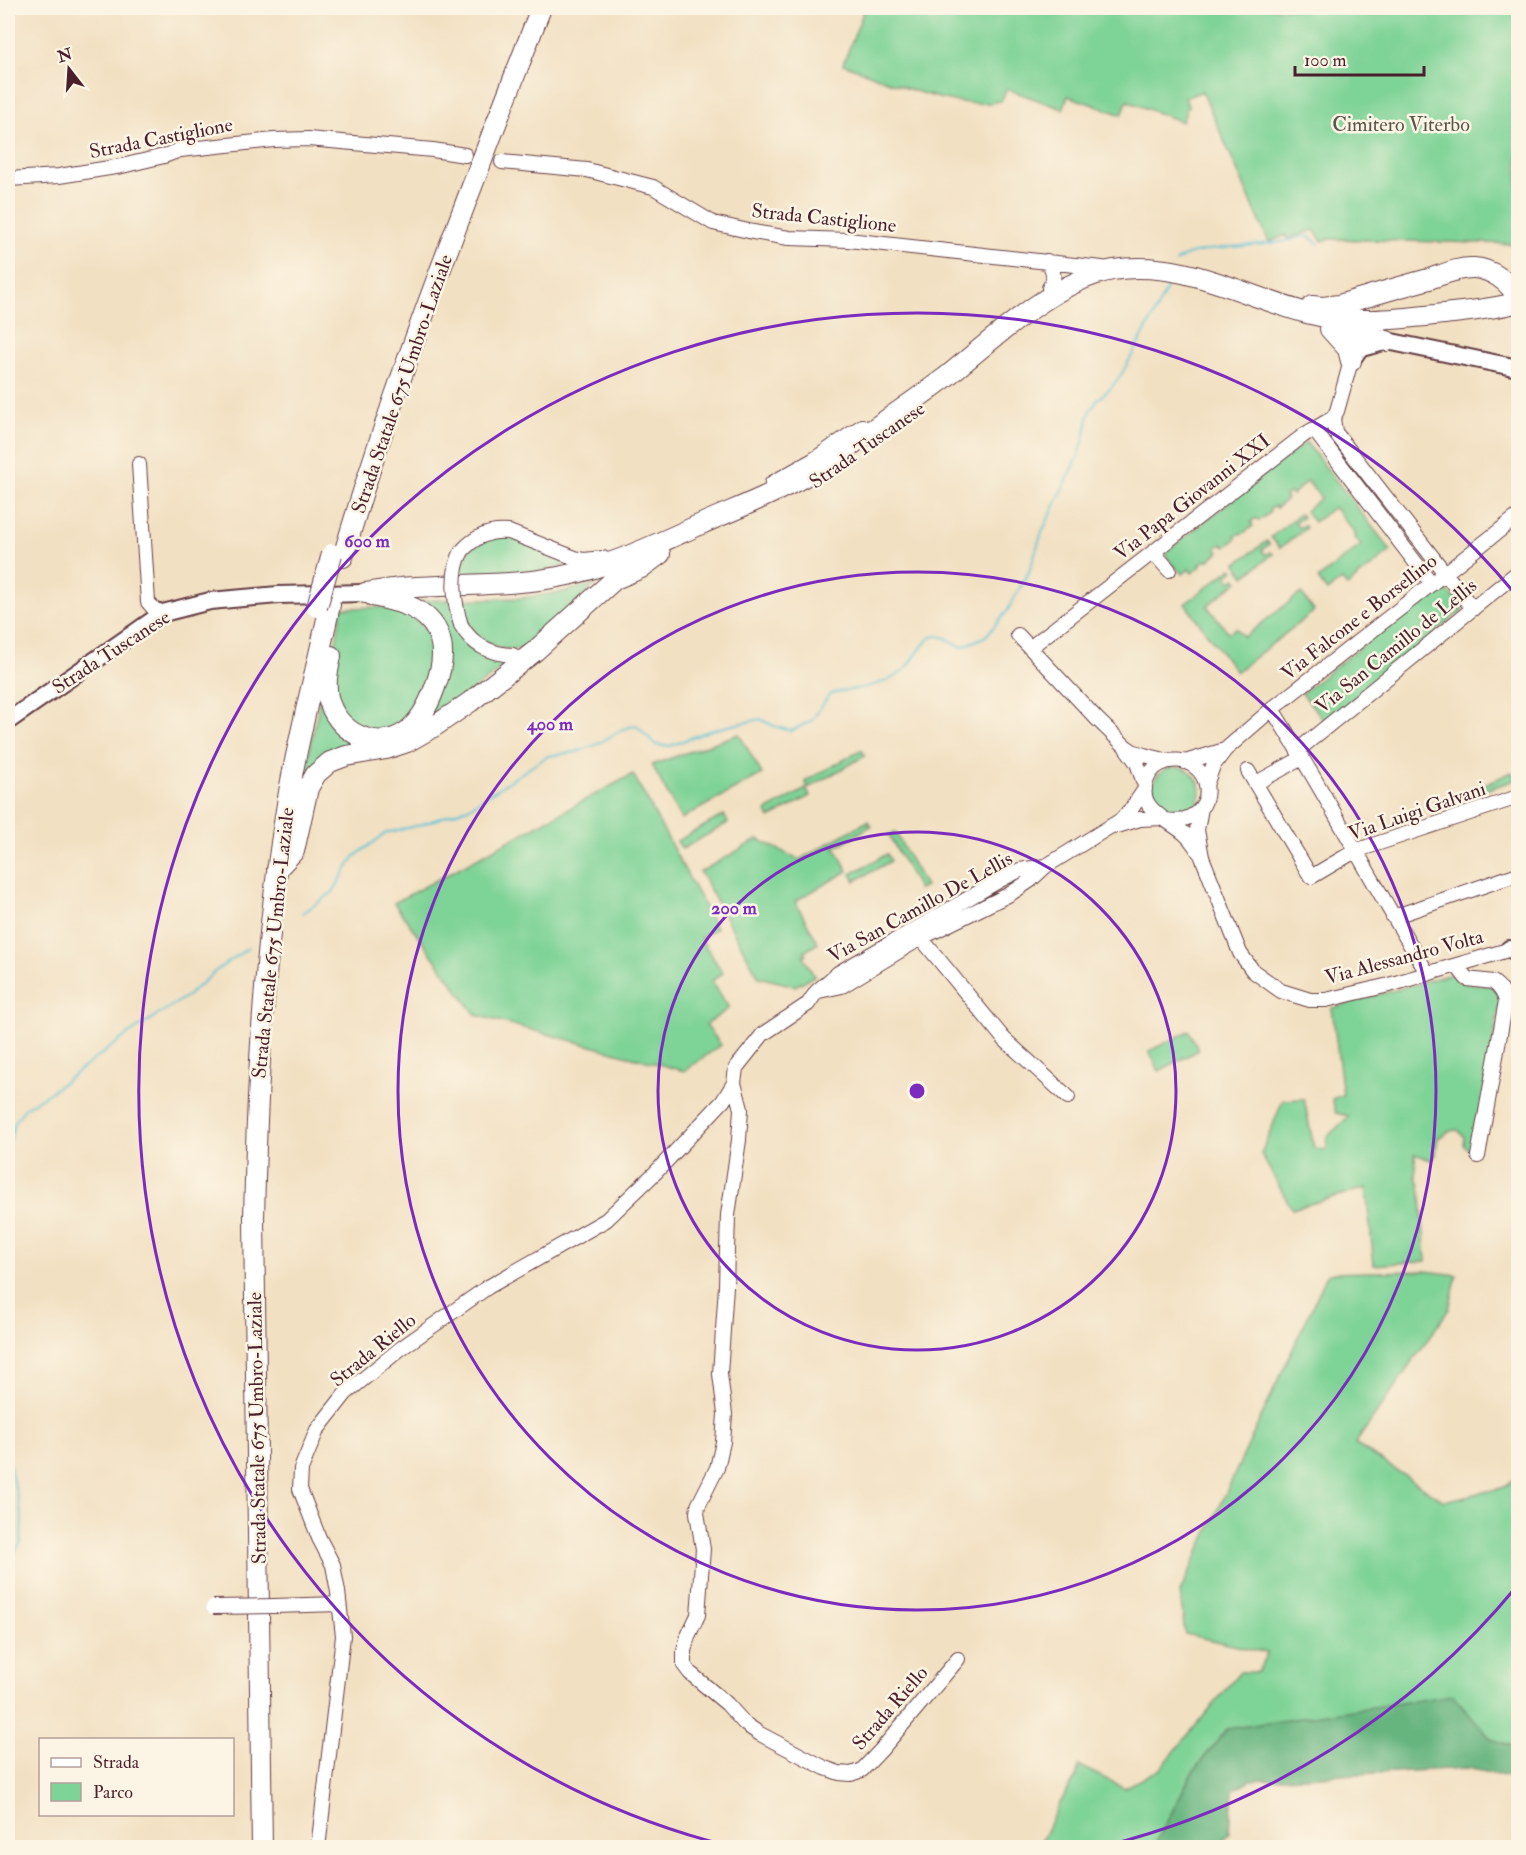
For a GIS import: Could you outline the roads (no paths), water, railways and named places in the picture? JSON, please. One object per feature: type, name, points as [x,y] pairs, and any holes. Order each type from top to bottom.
[{"type":"highway","name":"Strada Statale 675 Umbro-Laziale","points":[[262,1848],[256,1132],[264,1001],[277,869],[291,782],[325,610],[361,456],[394,361],[529,8]]},
{"type":"highway","name":"Strada Statale 675 Umbro-Laziale","points":[[338,555],[404,366],[542,8]]},
{"type":"highway","name":"Strada Tuscanese","points":[[365,593],[410,587],[543,580],[591,569],[635,553],[807,475],[928,390],[1034,308],[1067,287],[1101,270],[1155,268],[1178,271],[1252,293]]},
{"type":"highway","points":[[1252,293],[1323,307],[1339,305],[1473,268],[1502,278],[1514,289],[1518,300],[1475,315],[1384,332],[1337,330]]},
{"type":"highway","name":"Strada Tuscanese","points":[[365,593],[418,597],[533,592],[595,577],[660,554],[781,502],[818,481],[1063,301],[1094,287],[1125,279],[1150,278],[1177,281],[1337,330]]},
{"type":"highway","points":[[1252,293],[1308,313],[1351,321],[1518,313]]},
{"type":"highway","points":[[1337,330],[1387,341]]},
{"type":"highway","points":[[1337,330],[1348,348],[1351,361]]},
{"type":"highway","points":[[277,869],[294,851],[308,788],[316,774],[330,762],[407,742],[471,702],[535,651],[615,579],[641,568],[660,554]]},
{"type":"highway","points":[[543,580],[600,560]]},
{"type":"highway","points":[[325,610],[334,645],[326,680],[328,697],[339,721],[353,734],[369,740],[381,740],[405,733],[419,721],[434,692],[443,664],[442,644],[432,624],[418,611],[405,604],[365,593]]},
{"type":"highway","name":"Strada Statale 675 Umbro-Laziale","points":[[251,1848],[244,1300],[245,1124],[252,1001],[272,823],[292,717],[325,610]]},
{"type":"highway","points":[[513,655],[535,651]]},
{"type":"main road","points":[[1351,361],[1359,349],[1387,341],[1516,367]]},
{"type":"main road","name":"Strada Tuscanese","points":[[8,720],[163,613],[210,601],[278,595],[365,593]]},
{"type":"street","name":"Strada Castiglione","points":[[8,179],[58,176],[122,166],[180,150],[274,140],[308,139],[465,155]]},
{"type":"street","name":"Strada Castiglione","points":[[502,162],[587,170],[653,187],[713,223],[753,232],[789,238],[848,240],[1047,261],[1101,270]]},
{"type":"street","points":[[1047,261],[1054,274],[1049,288]]},
{"type":"street","name":"Strada Tuscanese","points":[[600,560],[764,487],[813,460],[1049,288],[1072,276],[1101,270]]},
{"type":"street","points":[[1351,361],[1333,418],[1335,432],[1473,609]]},
{"type":"street","name":"Via Papa Giovanni XXI","points":[[1034,649],[1036,643],[1304,435],[1333,418]]},
{"type":"street","points":[[1314,430],[1432,584]]},
{"type":"street","points":[[139,464],[148,602],[154,609],[163,613]]},
{"type":"street","points":[[1351,479],[1363,470]]},
{"type":"street","name":"Via Falcone e Borsellino","points":[[1206,784],[1225,750],[1272,709],[1518,516]]},
{"type":"street","points":[[513,655],[500,654],[482,648],[473,641],[461,625],[457,612],[455,577],[456,562],[462,551],[478,537],[501,531],[509,532],[575,558],[600,560]]},
{"type":"street","points":[[1408,554],[1421,544]]},
{"type":"street","points":[[1154,553],[1169,570]]},
{"type":"street","name":"Via San Camillo de Lellis","points":[[1252,777],[1300,754],[1518,572]]},
{"type":"street","points":[[1018,635],[1131,751],[1169,761],[1185,762],[1199,770],[1206,784],[1206,793],[1201,808],[1190,818],[1174,822],[1164,819],[1148,805],[1137,763],[1125,746]]},
{"type":"street","points":[[1272,709],[1428,974]]},
{"type":"street","name":"Via Falcone e Borsellino","points":[[1185,762],[1225,750]]},
{"type":"street","points":[[1145,788],[1151,771],[1169,761]]},
{"type":"street","name":"Via Luigi Galvani","points":[[1252,777],[1311,877],[1355,851],[1518,797]]},
{"type":"street","name":"Via San Camillo De Lellis","points":[[818,991],[842,986],[921,938],[1010,894],[1031,880],[1046,866],[1121,820],[1145,788]]},
{"type":"street","name":"Via Alessandro Volta","points":[[1201,808],[1197,830],[1202,856],[1240,953],[1253,971],[1281,991],[1310,1000],[1326,1000],[1515,949]]},
{"type":"street","name":"Via San Camillo De Lellis","points":[[1107,830],[1131,821],[1164,819]]},
{"type":"street","name":"Via Alessandro Volta","points":[[1164,819],[1186,835],[1202,856]]},
{"type":"street","name":"Via San Camillo De Lellis","points":[[734,1082],[735,1068],[763,1034],[808,1004],[818,991],[838,973],[1002,879],[1020,870],[1046,866]]},
{"type":"street","points":[[1393,917],[1518,874]]},
{"type":"street","points":[[921,938],[1004,1039],[1068,1097]]},
{"type":"street","points":[[1457,966],[1467,979],[1493,982],[1502,991],[1506,1001],[1478,1156]]},
{"type":"street","name":"Strada Riello","points":[[318,1848],[343,1636],[333,1565],[306,1509],[300,1489],[301,1469],[316,1430],[346,1393],[400,1349],[488,1287],[606,1220],[656,1173],[716,1109],[734,1082]]},
{"type":"street","name":"Strada Riello","points":[[734,1082],[741,1109],[728,1215],[720,1374],[725,1414],[723,1442],[717,1468],[698,1506],[697,1513],[703,1549],[698,1615],[688,1636],[684,1665],[690,1673],[727,1704],[745,1724],[760,1734],[825,1768],[851,1774],[862,1770],[881,1750],[957,1659]]},
{"type":"street","points":[[213,1607],[339,1604]]},
{"type":"waterway","points":[[1176,262],[1183,257],[1209,250],[1308,236],[1319,244]]},
{"type":"waterway","points":[[303,913],[333,892],[354,857],[386,833],[420,825],[468,808],[548,756],[576,752],[596,745],[621,730],[636,725],[656,745],[670,746],[711,730],[760,719],[791,731],[811,721],[830,694],[876,684],[902,672],[932,637],[944,637],[962,647],[986,636],[1007,611],[1029,572],[1042,532],[1079,455],[1090,411],[1121,375],[1167,288]]},
{"type":"waterway","points":[[8,1148],[15,1121],[26,1107],[49,1093],[127,1035],[187,996],[217,970],[248,948]]},
{"type":"waterway","points":[[8,1459],[22,1516],[21,1542],[8,1564]]},
{"type":"park label","name":"Cimitero Viterbo","points":[[1401,124]]}]
